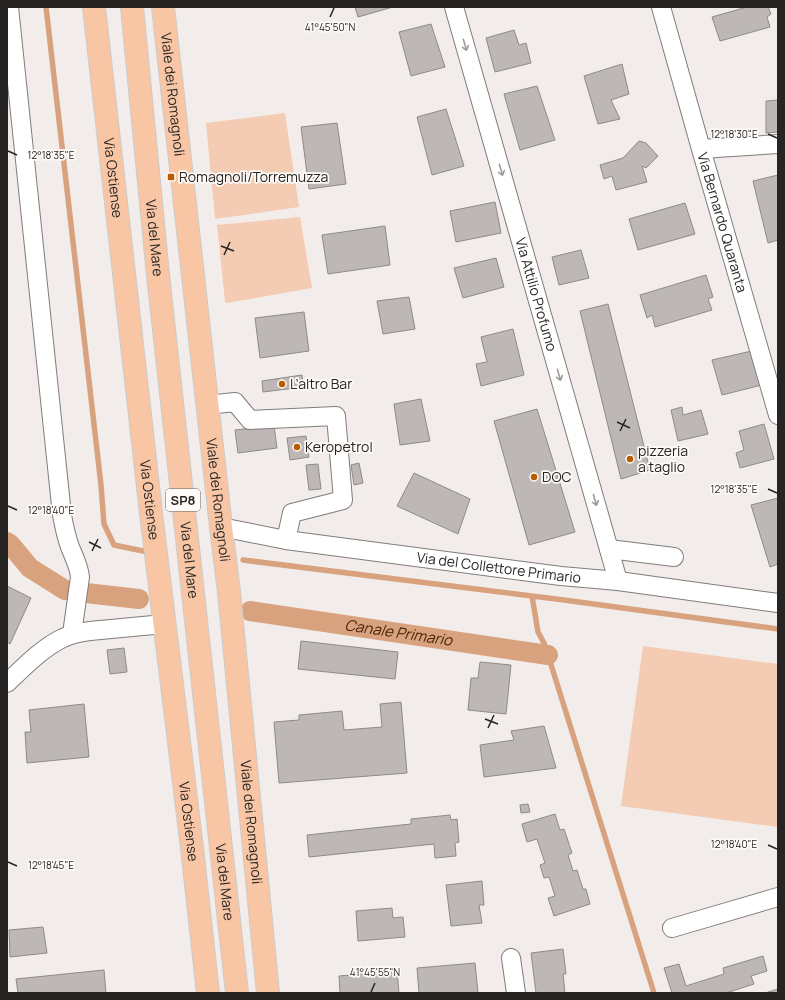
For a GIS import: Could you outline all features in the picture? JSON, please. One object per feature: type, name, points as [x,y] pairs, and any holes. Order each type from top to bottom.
[{"type":"main road","name":"Via Ostiense","points":[[94,7],[149,498],[192,848],[208,993]]},
{"type":"main road","name":"Via del Mare","points":[[132,7],[159,283],[237,993]]},
{"type":"main road","name":"Viale dei Romagnoli","points":[[163,7],[230,600],[268,993]]},
{"type":"street","points":[[9,7],[63,519],[68,541],[78,565],[80,577],[72,634]]},
{"type":"street","name":"Via Attilio Profumo","points":[[454,7],[618,581]]},
{"type":"street","name":"Via Bernardo Quaranta","points":[[661,7],[778,415]]},
{"type":"street","points":[[701,149],[778,144]]},
{"type":"street","points":[[207,405],[235,402],[250,420],[336,416],[343,500],[292,513],[286,540]]},
{"type":"street","name":"Via del Collettore Primario","points":[[221,526],[286,540],[539,573],[618,581],[778,603]]},
{"type":"street","points":[[609,549],[674,557]]},
{"type":"street","points":[[7,683],[46,649],[59,640],[72,634],[164,624]]},
{"type":"street","points":[[672,928],[778,897]]},
{"type":"street","points":[[512,958],[516,993]]},
{"type":"shaded area","points":[[285,113],[299,207],[215,219],[206,123]]},
{"type":"shaded area","points":[[300,217],[312,288],[227,303],[225,301],[217,225]]},
{"type":"shaded area","points":[[643,646],[778,664],[778,827],[621,806]]},
{"type":"building","points":[[355,7],[393,7],[358,17]]},
{"type":"building","points":[[747,7],[768,7],[771,14],[767,17],[770,27],[720,41],[712,17]]},
{"type":"building","points":[[431,24],[445,67],[411,76],[399,32]]},
{"type":"building","points":[[514,30],[519,45],[526,43],[531,63],[495,72],[486,38]]},
{"type":"building","points":[[622,64],[629,94],[611,100],[620,119],[598,124],[584,76]]},
{"type":"building","points":[[537,86],[555,140],[520,150],[504,94]]},
{"type":"building","points":[[778,100],[778,132],[766,133],[766,101]]},
{"type":"building","points":[[446,109],[464,166],[432,175],[417,117]]},
{"type":"building","points":[[337,123],[346,184],[309,189],[301,127]]},
{"type":"building","points":[[639,141],[646,143],[658,156],[646,168],[642,166],[647,182],[616,190],[612,176],[604,179],[600,165],[623,158]]},
{"type":"building","points":[[778,175],[778,240],[768,243],[753,181]]},
{"type":"building","points":[[495,202],[501,233],[456,242],[450,211]]},
{"type":"building","points":[[685,203],[695,234],[638,250],[629,219]]},
{"type":"building","points":[[385,226],[390,265],[328,274],[322,235]]},
{"type":"building","points":[[581,250],[589,278],[559,285],[552,257]]},
{"type":"building","points":[[496,258],[504,287],[463,298],[454,268]]},
{"type":"building","points":[[706,275],[713,297],[708,299],[712,310],[655,327],[652,315],[647,318],[640,295]]},
{"type":"building","points":[[409,297],[415,329],[383,334],[377,301]]},
{"type":"building","points":[[608,304],[650,470],[621,479],[580,311]]},
{"type":"building","points":[[304,312],[309,351],[260,358],[255,318]]},
{"type":"building","points":[[513,329],[524,375],[481,386],[476,364],[487,362],[481,337]]},
{"type":"building","points":[[756,350],[766,384],[722,395],[712,360]]},
{"type":"building","points":[[302,375],[303,387],[263,392],[262,381]]},
{"type":"building","points":[[421,399],[430,441],[400,445],[394,404]]},
{"type":"building","points":[[682,407],[683,415],[701,410],[708,434],[678,441],[671,410]]},
{"type":"building","name":"DOC","points":[[537,409],[575,532],[529,545],[494,421]]},
{"type":"building","points":[[764,424],[774,459],[740,468],[736,453],[744,450],[739,431]]},
{"type":"building","points":[[274,426],[277,448],[238,453],[235,430]]},
{"type":"building","points":[[306,436],[309,457],[290,460],[287,438]]},
{"type":"building","points":[[359,463],[363,483],[354,485],[351,465]]},
{"type":"building","points":[[318,464],[321,489],[309,490],[306,465]]},
{"type":"building","points":[[414,473],[470,499],[458,534],[397,506]]},
{"type":"building","points":[[778,498],[778,564],[770,567],[751,505]]},
{"type":"building","points":[[7,586],[31,598],[10,644],[7,642]]},
{"type":"building","points":[[301,641],[398,652],[395,679],[298,669]]},
{"type":"building","points":[[124,648],[127,672],[110,674],[107,650]]},
{"type":"building","points":[[480,662],[511,665],[506,714],[468,710],[471,678],[478,678]]},
{"type":"building","points":[[401,702],[407,773],[279,783],[274,722],[299,720],[299,715],[342,711],[344,730],[382,727],[380,704]]},
{"type":"building","points":[[84,704],[89,757],[27,763],[25,732],[31,732],[29,710]]},
{"type":"building","points":[[544,726],[556,768],[484,777],[480,745],[514,740],[511,731]]},
{"type":"building","points":[[528,804],[530,812],[521,813],[520,805]]},
{"type":"building","points":[[555,814],[560,830],[564,829],[572,853],[568,855],[573,871],[577,870],[583,889],[586,889],[590,904],[554,916],[548,898],[555,896],[549,877],[544,878],[540,865],[545,863],[537,839],[527,842],[522,824]]},
{"type":"building","points":[[450,815],[451,820],[457,819],[459,842],[455,843],[456,856],[435,858],[434,844],[309,857],[307,835],[411,824],[411,819]]},
{"type":"building","points":[[482,881],[484,905],[479,905],[482,923],[451,926],[446,885]]},
{"type":"building","points":[[392,908],[393,918],[403,917],[405,937],[358,941],[356,911]]},
{"type":"building","points":[[43,927],[47,953],[10,957],[9,930]]},
{"type":"building","points":[[563,949],[566,974],[563,974],[565,993],[536,993],[531,953]]},
{"type":"building","points":[[763,956],[767,971],[751,976],[754,984],[726,993],[672,993],[664,968],[679,964],[686,986],[724,974],[723,968]]},
{"type":"building","points":[[475,963],[478,993],[419,993],[417,968]]},
{"type":"building","points":[[104,970],[106,993],[18,993],[16,979]]},
{"type":"building","points":[[397,971],[399,993],[340,993],[339,976]]},
{"type":"building","points":[[778,989],[778,993],[765,993]]},
{"type":"waterway","points":[[46,7],[101,485],[104,524],[114,545],[143,551]]},
{"type":"waterway","name":"Canale Primario","points":[[7,542],[30,568],[65,590]]},
{"type":"waterway","points":[[243,560],[564,600],[778,629]]},
{"type":"waterway","name":"Canale Primario","points":[[86,593],[139,599]]},
{"type":"waterway","points":[[532,596],[538,632],[548,655],[654,993]]},
{"type":"waterway","name":"Canale Primario","points":[[250,611],[548,655]]},
{"type":"place","name":"Romagnoli/Torremuzza","points":[[171,177]]},
{"type":"place","name":"L’altro Bar","points":[[282,384]]},
{"type":"place","name":"Keropetrol","points":[[297,447]]},
{"type":"place","name":"pizzeria a taglio","points":[[630,459]]},
{"type":"place","name":"DOC","points":[[534,477]]}]
